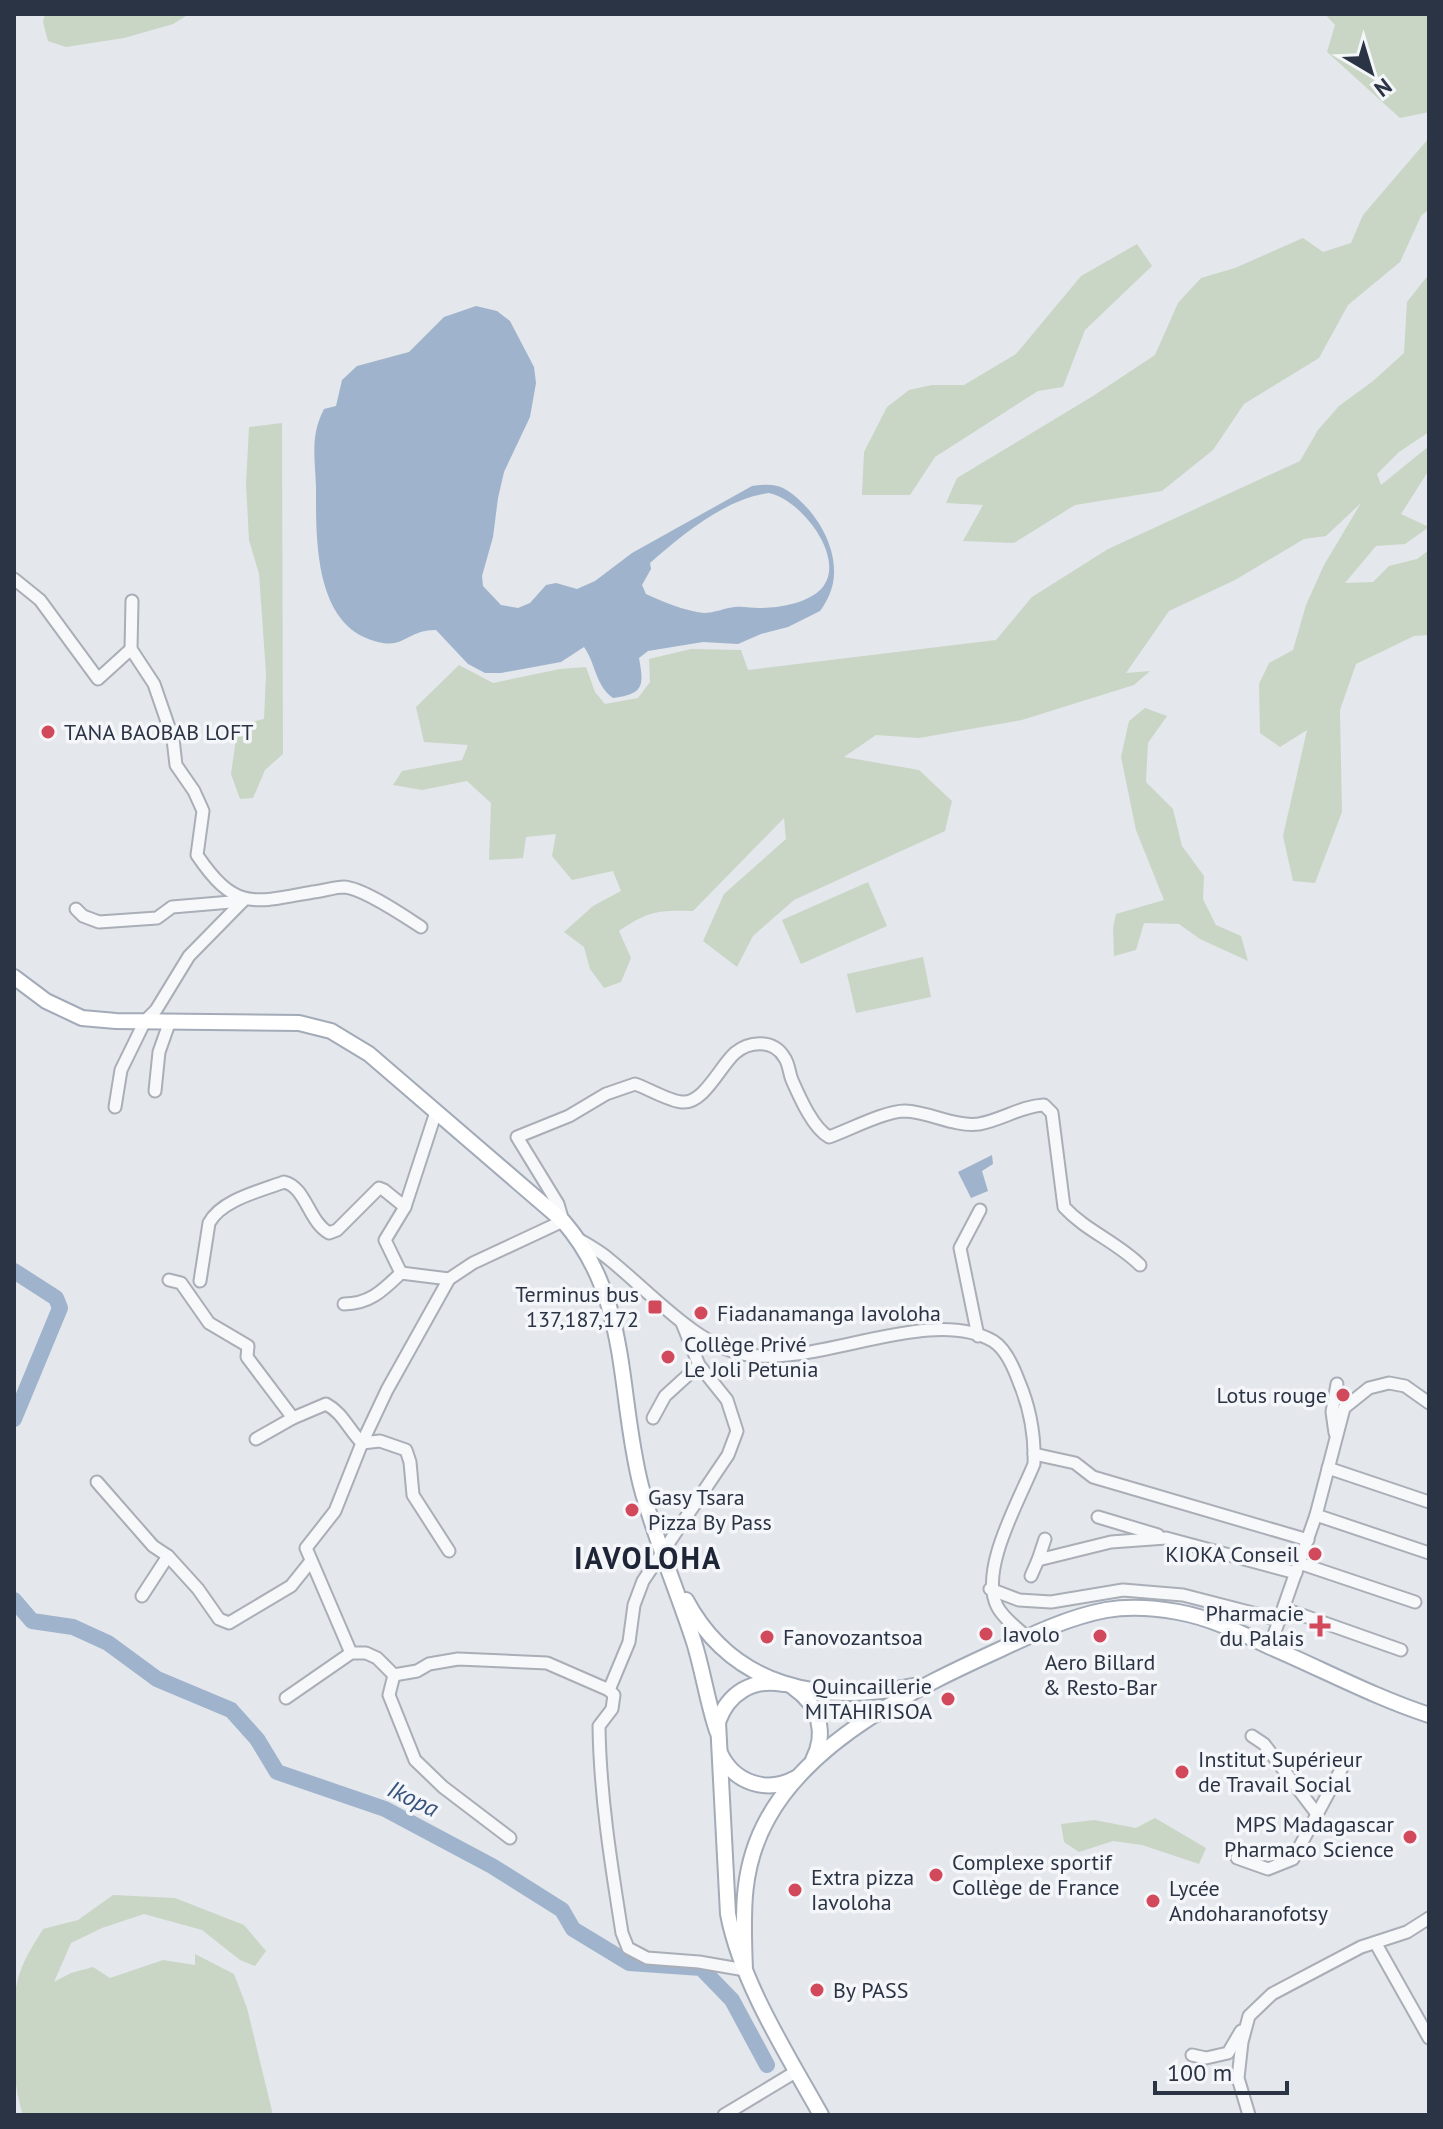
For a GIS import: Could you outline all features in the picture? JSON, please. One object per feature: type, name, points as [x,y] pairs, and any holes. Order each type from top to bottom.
[{"type":"main road","points":[[14,977],[46,1001],[82,1018],[282,1022],[315,1026],[357,1045],[563,1221],[578,1239],[602,1282],[619,1340],[641,1485],[695,1646],[717,1737],[728,1767],[749,1782],[775,1785],[800,1775]]},
{"type":"main road","points":[[666,1559],[691,1610],[719,1644],[743,1665],[786,1685],[809,1701],[817,1715],[820,1739],[812,1762]]},
{"type":"main road","points":[[745,1970],[743,1894],[750,1864],[769,1816],[812,1762],[925,1683],[1027,1637],[1088,1614],[1146,1608],[1215,1621],[1393,1703],[1429,1715]]},
{"type":"main road","points":[[821,2115],[733,1942],[728,1914],[717,1737],[721,1714],[735,1694],[758,1683],[850,1695],[925,1683]]},
{"type":"street","points":[[14,579],[40,600],[98,679],[131,649]]},
{"type":"street","points":[[132,601],[131,649],[154,684],[173,739],[176,765],[203,811],[197,855],[213,878],[243,901]]},
{"type":"street","points":[[76,909],[83,916],[99,922],[157,918],[172,907],[273,899],[345,887],[376,900],[421,927]]},
{"type":"street","points":[[115,1107],[121,1070],[145,1021],[156,1010],[189,956],[243,901]]},
{"type":"street","points":[[155,1091],[159,1052],[170,1021]]},
{"type":"street","points":[[351,1653],[306,1548],[335,1511],[387,1390],[449,1279],[473,1263],[563,1221],[558,1204],[517,1137],[569,1116],[606,1094],[635,1084],[682,1102],[695,1099],[739,1049],[762,1043],[784,1056],[792,1081],[821,1132],[829,1137],[904,1111],[975,1125],[1031,1106],[1044,1105],[1052,1113],[1064,1207],[1090,1229],[1126,1251],[1140,1265]]},
{"type":"street","points":[[401,1273],[385,1240],[405,1207],[436,1112]]},
{"type":"street","points":[[200,1281],[213,1215],[284,1182],[291,1183],[298,1190],[312,1217],[329,1233],[337,1230],[379,1188],[405,1207]]},
{"type":"street","points":[[978,1336],[960,1248],[980,1210]]},
{"type":"street","points":[[578,1239],[607,1257],[700,1335],[747,1355],[779,1356],[826,1350],[888,1336],[933,1331],[962,1331],[995,1342],[1016,1374],[1032,1427],[1034,1464],[995,1556],[990,1589],[998,1609],[1027,1637]]},
{"type":"street","points":[[344,1304],[360,1304],[374,1298],[401,1273],[449,1279]]},
{"type":"street","points":[[169,1280],[181,1283],[209,1323],[248,1346],[247,1357],[293,1418]]},
{"type":"street","points":[[609,1690],[629,1642],[634,1605],[643,1581],[666,1559],[728,1455],[737,1431],[727,1400],[699,1365],[680,1319]]},
{"type":"street","points":[[653,1418],[665,1396],[699,1365]]},
{"type":"street","points":[[1270,1646],[1316,1515],[1344,1408],[1369,1388],[1389,1383],[1405,1386],[1429,1403]]},
{"type":"street","points":[[1336,1438],[1332,1412],[1337,1384]]},
{"type":"street","points":[[256,1439],[326,1404],[340,1412],[348,1429],[362,1443]]},
{"type":"street","points":[[362,1443],[380,1441],[406,1450],[413,1495],[449,1551]]},
{"type":"street","points":[[1034,1454],[1075,1463],[1093,1477],[1308,1540]]},
{"type":"street","points":[[1328,1468],[1429,1502]]},
{"type":"street","points":[[97,1482],[153,1546],[168,1556],[198,1589],[219,1619],[229,1623],[291,1586],[311,1561]]},
{"type":"street","points":[[1316,1515],[1429,1553]]},
{"type":"street","points":[[1098,1517],[1166,1538],[1298,1568],[1415,1602]]},
{"type":"street","points":[[1038,1560],[1111,1542],[1166,1538]]},
{"type":"street","points":[[1031,1576],[1045,1539]]},
{"type":"street","points":[[142,1596],[168,1556]]},
{"type":"street","points":[[990,1589],[1019,1600],[1051,1602],[1123,1590],[1183,1595],[1282,1615],[1401,1650]]},
{"type":"street","points":[[286,1698],[351,1653],[366,1653],[377,1658],[394,1675]]},
{"type":"street","points":[[394,1675],[458,1659],[547,1663],[609,1690],[614,1695],[612,1709],[599,1726],[599,1745],[606,1832],[622,1933],[628,1948],[647,1958],[745,1970]]},
{"type":"street","points":[[394,1675],[389,1695],[415,1760],[443,1787],[510,1838]]},
{"type":"street","points":[[1252,1736],[1264,1744],[1317,1814]]},
{"type":"street","points":[[1237,1858],[1268,1869],[1293,1859],[1344,1764]]},
{"type":"street","points":[[1192,2055],[1206,2058],[1228,2053],[1249,2016],[1272,1994],[1361,1947],[1407,1932],[1429,1918]]},
{"type":"street","points":[[1376,1944],[1429,2038]]},
{"type":"street","points":[[1249,2016],[1238,2078],[1249,2115]]},
{"type":"street","points":[[724,2115],[797,2071]]},
{"type":"green space","points":[[45,14],[189,14],[173,24],[124,38],[66,47],[48,41],[43,22]]},
{"type":"green space","points":[[1325,14],[1429,14],[1429,112],[1400,118],[1327,52],[1335,25]]},
{"type":"green space","points":[[1429,138],[1429,209],[1421,216],[1400,262],[1348,305],[1319,358],[1244,404],[1213,450],[1162,491],[1075,505],[1014,543],[963,541],[983,505],[946,503],[957,478],[1155,355],[1178,303],[1201,278],[1235,268],[1303,238],[1323,252],[1351,243],[1363,215]]},
{"type":"green space","points":[[1137,244],[1152,266],[1085,330],[1063,387],[1038,391],[935,457],[910,495],[862,495],[864,452],[887,407],[909,390],[932,385],[964,385],[1016,354],[1081,276]]},
{"type":"green space","points":[[1429,274],[1429,432],[1399,452],[1377,474],[1381,485],[1429,446],[1429,470],[1401,514],[1429,527],[1405,544],[1376,546],[1345,583],[1373,582],[1389,566],[1417,559],[1429,550],[1429,635],[1414,636],[1356,664],[1340,710],[1342,812],[1315,883],[1293,881],[1283,836],[1307,730],[1280,747],[1260,733],[1259,684],[1269,663],[1293,650],[1306,605],[1324,565],[1361,503],[1326,536],[1304,539],[1235,580],[1169,611],[1126,673],[1150,671],[1134,685],[1022,720],[919,738],[876,735],[844,757],[919,770],[952,801],[945,831],[794,900],[753,936],[737,967],[703,941],[724,894],[786,839],[784,818],[693,911],[654,913],[619,931],[631,958],[621,982],[604,988],[590,969],[584,947],[564,932],[593,906],[621,891],[613,871],[572,880],[552,856],[556,834],[526,837],[523,858],[489,860],[491,803],[467,781],[422,790],[393,785],[402,771],[462,760],[468,745],[424,742],[416,707],[459,665],[493,683],[560,669],[586,667],[595,692],[605,704],[638,698],[650,682],[649,659],[691,649],[741,650],[748,670],[996,640],[1032,597],[1108,549],[1300,461],[1318,430],[1339,406],[1404,353],[1407,302]]},
{"type":"green space","points":[[282,423],[283,754],[265,770],[253,798],[240,799],[231,774],[238,725],[264,719],[266,673],[259,574],[249,540],[246,484],[249,427]]},
{"type":"green space","points":[[1145,708],[1167,716],[1148,743],[1146,782],[1173,809],[1182,846],[1204,876],[1203,899],[1216,925],[1241,936],[1248,961],[1200,939],[1179,924],[1144,923],[1136,950],[1114,956],[1116,914],[1164,900],[1136,830],[1121,757],[1129,721]]},
{"type":"green space","points":[[868,882],[887,926],[801,964],[782,920]]},
{"type":"green space","points":[[923,957],[931,997],[856,1013],[847,974]]},
{"type":"green space","points":[[1155,1818],[1206,1848],[1199,1864],[1142,1845],[1113,1841],[1079,1852],[1064,1842],[1061,1824],[1094,1820],[1136,1828]]},
{"type":"green space","points":[[113,1895],[175,1898],[244,1925],[266,1951],[255,1966],[240,1960],[202,1930],[144,1914],[102,1928],[71,1943],[54,1982],[93,1967],[110,1978],[163,1960],[195,1965],[195,1954],[234,1974],[247,2008],[273,2115],[23,2115],[12,2041],[14,2000],[22,1967],[43,1929],[78,1920]]},
{"type":"water","points":[[476,306],[497,311],[510,321],[534,367],[536,383],[530,417],[504,472],[493,537],[482,576],[483,586],[501,605],[518,608],[530,603],[546,585],[556,583],[577,589],[595,581],[632,553],[752,486],[775,485],[794,495],[804,505],[822,528],[828,542],[834,569],[833,583],[820,611],[788,627],[738,644],[703,642],[648,651],[639,658],[640,687],[631,694],[613,698],[599,681],[584,647],[561,662],[485,673],[468,664],[436,630],[389,644],[366,638],[349,627],[336,612],[327,593],[318,550],[314,447],[317,428],[324,409],[336,406],[342,380],[357,366],[409,352],[444,317]],"holes":[[[769,493],[782,498],[807,518],[825,547],[829,562],[828,576],[816,593],[784,606],[735,607],[704,613],[646,594],[642,585],[651,569],[650,563],[691,530],[736,502]]]},
{"type":"water","points":[[992,1155],[993,1164],[982,1171],[988,1191],[971,1198],[958,1172]]},
{"type":"waterway","name":"Ikopa","points":[[14,1271],[56,1298],[60,1308],[14,1419]]},
{"type":"waterway","name":"Ikopa","points":[[14,1600],[32,1621],[73,1627],[108,1643],[157,1679],[231,1710],[257,1739],[277,1772],[385,1809],[492,1866],[562,1910],[573,1929],[629,1963],[701,1968],[732,2000],[767,2065]]},
{"type":"place","name":"TANA BAOBAB LOFT","points":[[48,732]]},
{"type":"place","name":"Terminus bus 137,187,172","points":[[655,1307]]},
{"type":"place","name":"Fiadanamanga Iavoloha","points":[[701,1313]]},
{"type":"place","name":"Collège Privé Le Joli Petunia","points":[[668,1357]]},
{"type":"place","name":"Lotus rouge","points":[[1343,1395]]},
{"type":"place","name":"Gasy Tsara Pizza By Pass","points":[[632,1510]]},
{"type":"place","name":"KIOKA Conseil","points":[[1315,1554]]},
{"type":"place","name":"Pharmacie du Palais","points":[[1320,1626]]},
{"type":"place","name":"Iavolo","points":[[986,1634]]},
{"type":"place","name":"Aero Billard & Resto-Bar","points":[[1100,1636]]},
{"type":"place","name":"Fanovozantsoa","points":[[767,1637]]},
{"type":"place","name":"Quincaillerie MITAHIRISOA","points":[[948,1699]]},
{"type":"place","name":"Institut Supérieur de Travail Social","points":[[1182,1772]]},
{"type":"place","name":"MPS Madagascar Pharmaco Science","points":[[1410,1837]]},
{"type":"place","name":"Complexe sportif Collège de France","points":[[936,1875]]},
{"type":"place","name":"Extra pizza Iavoloha","points":[[795,1890]]},
{"type":"place","name":"Lycée Andoharanofotsy","points":[[1153,1901]]},
{"type":"place","name":"By PASS","points":[[817,1990]]},
{"type":"district","name":"IAVOLOHA","points":[[648,1559]]}]
